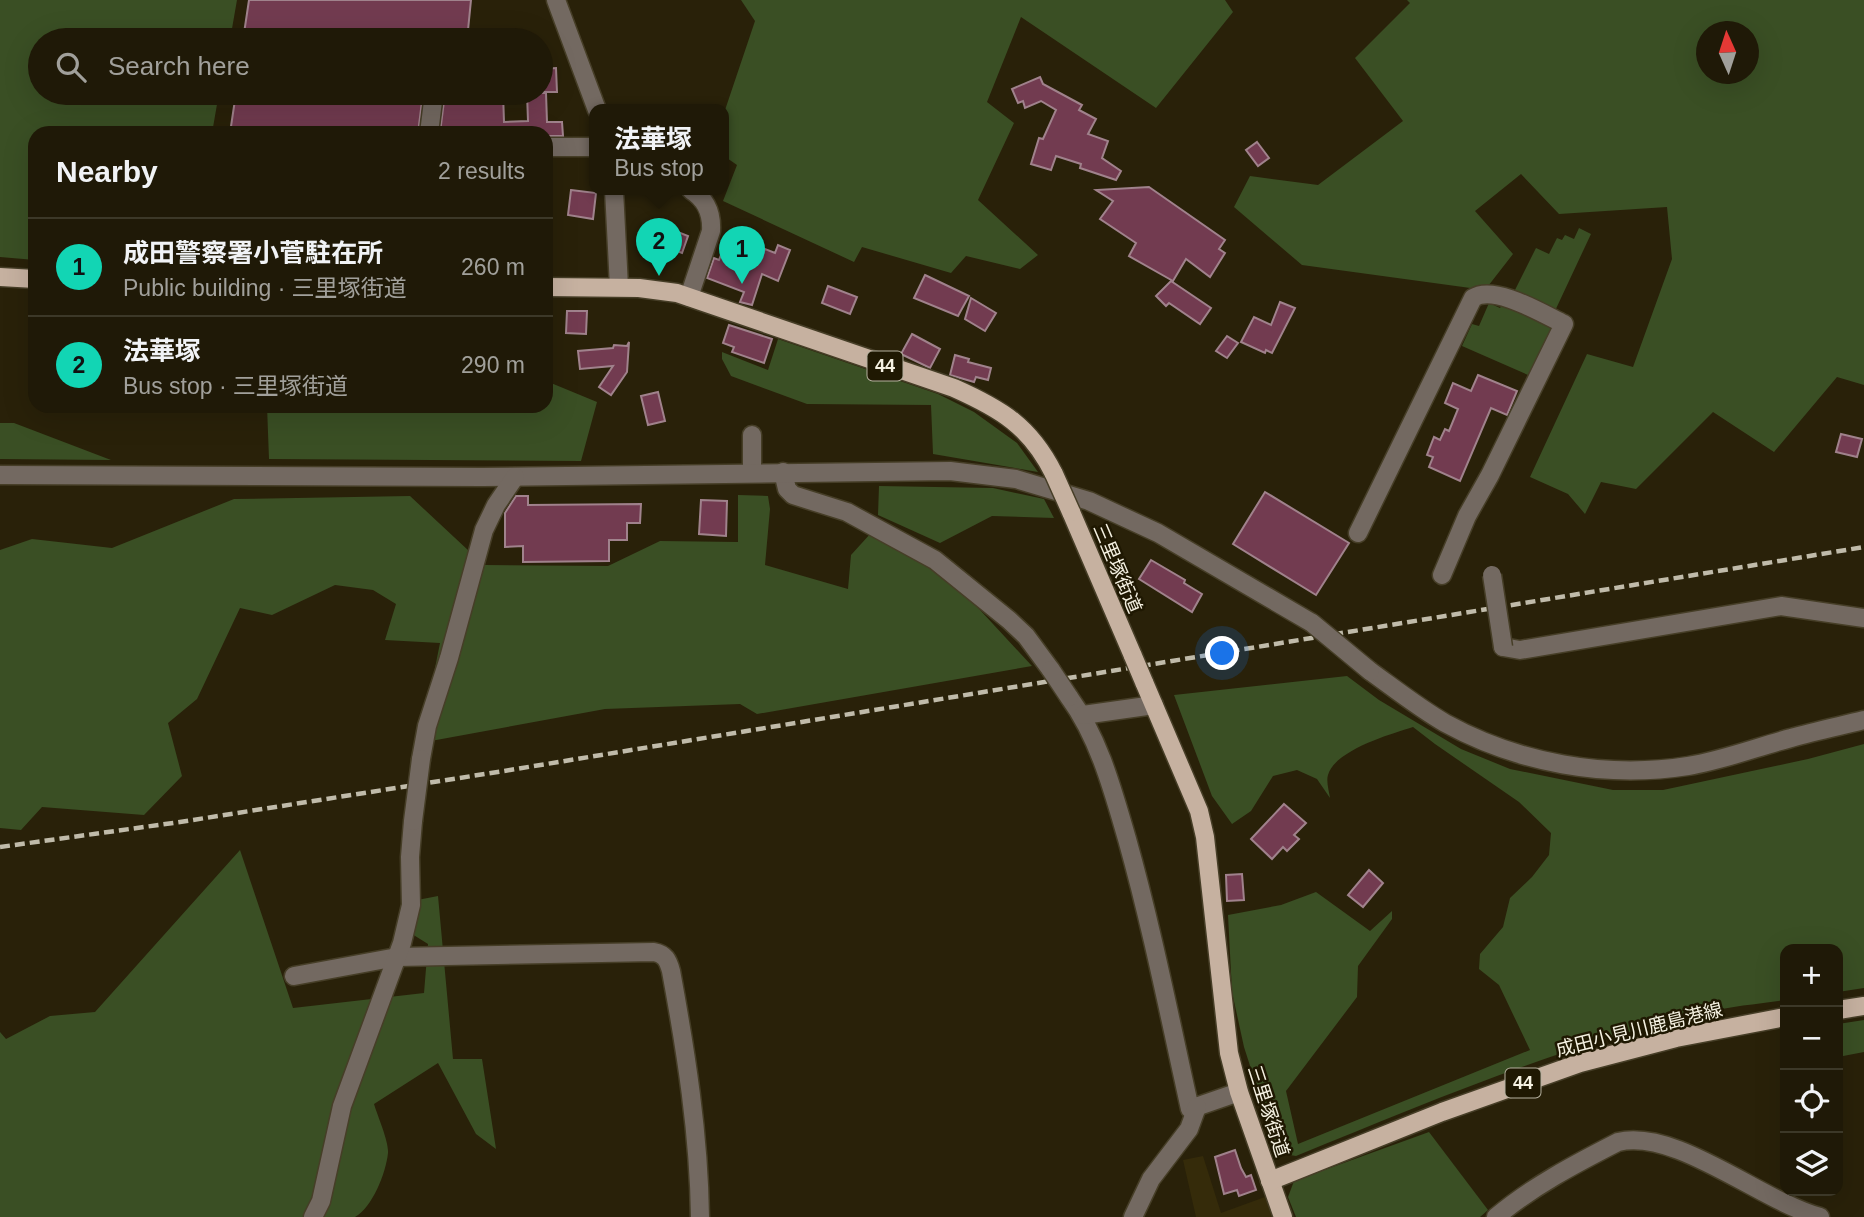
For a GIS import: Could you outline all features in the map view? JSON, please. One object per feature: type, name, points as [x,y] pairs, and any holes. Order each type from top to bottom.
[{"type":"main road","points":[[0,277],[28,279]]},
{"type":"main road","name":"三里塚街道","points":[[553,287],[653,289],[689,297],[954,388],[1005,414],[1030,435],[1054,474],[1199,811],[1205,837],[1229,1053],[1239,1092],[1283,1217]]},
{"type":"main road","points":[[1843,1009],[1864,1006]]},
{"type":"main road","name":"成田小見川鹿島港線","points":[[1270,1181],[1443,1112],[1580,1063],[1676,1038],[1780,1018]]},
{"type":"street","points":[[556,0],[595,104]]},
{"type":"street","points":[[430,126],[432,105]]},
{"type":"street","points":[[553,147],[589,147]]},
{"type":"street","points":[[614,195],[619,287]]},
{"type":"street","points":[[689,297],[711,231],[709,209],[700,195]]},
{"type":"street","points":[[1358,533],[1473,298],[1485,293],[1511,299],[1564,324],[1467,516],[1442,575]]},
{"type":"street","points":[[752,435],[752,472]]},
{"type":"street","points":[[0,475],[515,477],[950,471],[1016,479],[1089,500],[1146,527],[1312,623],[1370,671],[1445,723],[1527,757],[1577,767],[1619,770],[1688,766],[1864,720]]},
{"type":"street","points":[[783,472],[787,489],[793,495],[848,512],[935,560],[1026,636],[1083,715],[1116,800],[1138,879],[1190,1109],[1239,1092]]},
{"type":"street","points":[[313,1217],[321,1201],[342,1106],[402,943],[411,905],[410,857],[413,821],[427,726],[449,658],[484,530],[496,505],[515,477]]},
{"type":"street","points":[[1492,571],[1503,647],[1520,650],[1781,606],[1864,618]]},
{"type":"street","points":[[1083,715],[1154,705]]},
{"type":"street","points":[[294,976],[397,957],[654,952],[663,954],[671,971],[687,1055],[700,1217]]},
{"type":"street","points":[[1133,1217],[1152,1179],[1189,1129],[1197,1107]]},
{"type":"street","points":[[1496,1217],[1523,1194],[1543,1182],[1626,1140],[1643,1140],[1682,1152],[1777,1201],[1820,1217]]},
{"type":"shaded area","points":[[1203,1156],[1221,1213],[1265,1197],[1273,1217],[1196,1217],[1183,1160]]},
{"type":"green space","points":[[0,0],[237,0],[232,28],[28,28],[28,105],[217,105],[213,126],[28,126],[28,259],[0,257]]},
{"type":"green space","points":[[741,0],[1225,0],[1233,12],[1156,108],[1021,17],[987,102],[1014,123],[978,200],[1038,255],[1020,269],[966,256],[951,273],[862,247],[854,262],[723,201],[725,195],[729,195],[729,186],[737,165],[729,159],[727,104],[755,21]]},
{"type":"green space","points":[[1407,0],[1864,0],[1864,385],[1837,377],[1774,452],[1713,412],[1636,489],[1601,482],[1585,514],[1568,494],[1530,477],[1587,354],[1633,367],[1672,259],[1667,207],[1559,214],[1521,174],[1475,211],[1513,254],[1485,290],[1302,265],[1234,207],[1250,176],[1318,185],[1403,121],[1355,58],[1410,3]]},
{"type":"green space","points":[[1579,228],[1591,234],[1554,313],[1513,294],[1536,248],[1549,254],[1557,238],[1562,240],[1565,235],[1574,239]]},
{"type":"green space","points":[[1489,303],[1500,308],[1503,303],[1558,327],[1535,378],[1462,346],[1472,324],[1479,326]]},
{"type":"green space","points":[[778,339],[938,394],[974,412],[1017,443],[1038,472],[933,454],[931,405],[807,404],[731,376],[722,359],[722,352],[768,370]]},
{"type":"green space","points":[[553,384],[597,402],[581,461],[269,459],[267,413],[553,413]]},
{"type":"green space","points":[[0,423],[14,423],[111,460],[0,459]]},
{"type":"green space","points":[[879,486],[993,488],[1044,499],[1054,518],[992,516],[940,543],[878,515]]},
{"type":"green space","points":[[738,495],[768,496],[770,509],[765,565],[848,589],[851,555],[871,533],[956,584],[1032,666],[757,714],[740,704],[605,709],[420,743],[440,643],[385,640],[396,604],[373,590],[335,585],[272,615],[240,608],[197,699],[168,723],[182,776],[144,815],[42,807],[21,830],[0,828],[0,550],[32,539],[112,548],[234,499],[410,496],[484,565],[608,566],[660,541],[738,542]]},
{"type":"green space","points":[[1347,676],[1379,700],[1461,749],[1510,769],[1613,790],[1663,790],[1808,759],[1864,744],[1864,988],[1843,991],[1843,944],[1780,944],[1780,1001],[1707,1012],[1602,1040],[1498,1075],[1296,1156],[1278,1153],[1244,1047],[1232,992],[1228,915],[1281,905],[1316,892],[1370,931],[1392,911],[1392,919],[1358,966],[1357,997],[1286,1091],[1298,1144],[1530,1050],[1499,985],[1479,969],[1480,954],[1503,927],[1510,898],[1532,877],[1549,855],[1551,833],[1519,802],[1413,727],[1365,744],[1341,758],[1328,775],[1330,798],[1317,779],[1297,770],[1273,776],[1251,811],[1232,824],[1212,796],[1174,695]]},
{"type":"green space","points":[[240,850],[293,1008],[424,993],[428,944],[412,934],[407,902],[438,896],[453,1059],[482,1059],[496,1149],[476,1134],[438,1063],[374,1104],[387,1143],[387,1161],[372,1198],[355,1217],[0,1217],[0,1032],[6,1039],[50,1016],[95,1012]]},
{"type":"green space","points":[[1864,1020],[1864,1052],[1843,1056],[1843,1023]]},
{"type":"green space","points":[[1429,1132],[1488,1210],[1480,1217],[1296,1217],[1288,1197],[1294,1181]]},
{"type":"building","points":[[249,0],[471,0],[468,28],[245,28]]},
{"type":"building","points":[[553,68],[556,68],[557,92],[553,92]]},
{"type":"building","points":[[1040,77],[1043,84],[1082,105],[1079,110],[1096,119],[1088,134],[1108,141],[1102,158],[1121,171],[1116,180],[1080,168],[1081,164],[1056,156],[1051,170],[1031,164],[1039,138],[1043,139],[1056,110],[1041,101],[1025,108],[1023,101],[1018,103],[1012,89]]},
{"type":"building","points":[[234,105],[422,105],[419,126],[231,126]]},
{"type":"building","points":[[444,105],[503,105],[504,122],[528,121],[527,105],[546,105],[547,122],[562,122],[563,136],[553,136],[553,126],[441,126]]},
{"type":"building","points":[[1257,142],[1269,158],[1258,166],[1246,150]]},
{"type":"building","points":[[1149,187],[1225,240],[1219,249],[1225,253],[1210,277],[1186,259],[1173,281],[1129,256],[1136,243],[1100,219],[1113,201],[1096,190]]},
{"type":"building","points":[[571,190],[596,195],[593,219],[568,215]]},
{"type":"building","points":[[658,224],[688,236],[682,253],[651,241]]},
{"type":"building","points":[[727,239],[763,254],[765,249],[775,253],[778,245],[790,250],[778,281],[762,274],[752,305],[740,302],[744,292],[707,278],[714,258],[719,260]]},
{"type":"building","points":[[925,275],[969,296],[958,316],[914,298]]},
{"type":"building","points":[[1171,281],[1211,308],[1200,324],[1169,303],[1166,306],[1156,296]]},
{"type":"building","points":[[828,286],[857,297],[850,314],[822,303]]},
{"type":"building","points":[[971,298],[996,313],[985,331],[965,319]]},
{"type":"building","points":[[1280,302],[1295,308],[1272,353],[1266,350],[1265,353],[1241,342],[1254,317],[1271,325]]},
{"type":"building","points":[[567,311],[587,311],[586,334],[566,333]]},
{"type":"building","points":[[729,325],[772,339],[764,363],[732,352],[734,347],[723,343]]},
{"type":"building","points":[[912,334],[940,349],[930,368],[901,354]]},
{"type":"building","points":[[1227,336],[1238,343],[1227,358],[1216,351]]},
{"type":"building","points":[[629,342],[627,372],[611,395],[599,387],[613,366],[580,369],[578,351],[613,348],[614,345],[627,346]]},
{"type":"building","points":[[955,355],[969,359],[968,362],[991,368],[988,380],[976,377],[974,382],[950,375]]},
{"type":"building","points":[[1478,375],[1517,391],[1507,415],[1491,408],[1460,481],[1429,467],[1433,457],[1427,455],[1434,437],[1440,440],[1445,429],[1449,431],[1458,409],[1445,403],[1453,383],[1471,391]]},
{"type":"building","points":[[658,392],[665,421],[648,425],[641,396]]},
{"type":"building","points":[[1841,434],[1862,439],[1857,457],[1836,452]]},
{"type":"building","points":[[1265,492],[1349,543],[1316,595],[1233,544]]},
{"type":"building","points":[[516,496],[528,496],[528,505],[641,504],[640,523],[627,523],[627,540],[609,540],[609,561],[523,562],[523,546],[505,547],[505,513]]},
{"type":"building","points":[[701,500],[727,501],[726,536],[699,534]]},
{"type":"building","points":[[1151,560],[1185,580],[1184,583],[1202,594],[1192,612],[1139,579]]},
{"type":"building","points":[[1284,804],[1306,823],[1294,835],[1299,839],[1287,851],[1283,847],[1272,859],[1251,839]]},
{"type":"building","points":[[1369,870],[1383,883],[1363,907],[1348,895]]},
{"type":"building","points":[[1242,874],[1244,900],[1227,901],[1226,875]]},
{"type":"building","points":[[1235,1150],[1241,1168],[1246,1177],[1251,1175],[1256,1190],[1239,1196],[1237,1190],[1224,1194],[1215,1157]]},
{"type":"railway","points":[[0,847],[180,822],[510,770],[1864,547]]},
{"type":"place","name":"法華塚","points":[[659,276]]},
{"type":"place","name":"成田警察署小菅駐在所","points":[[742,284]]}]
